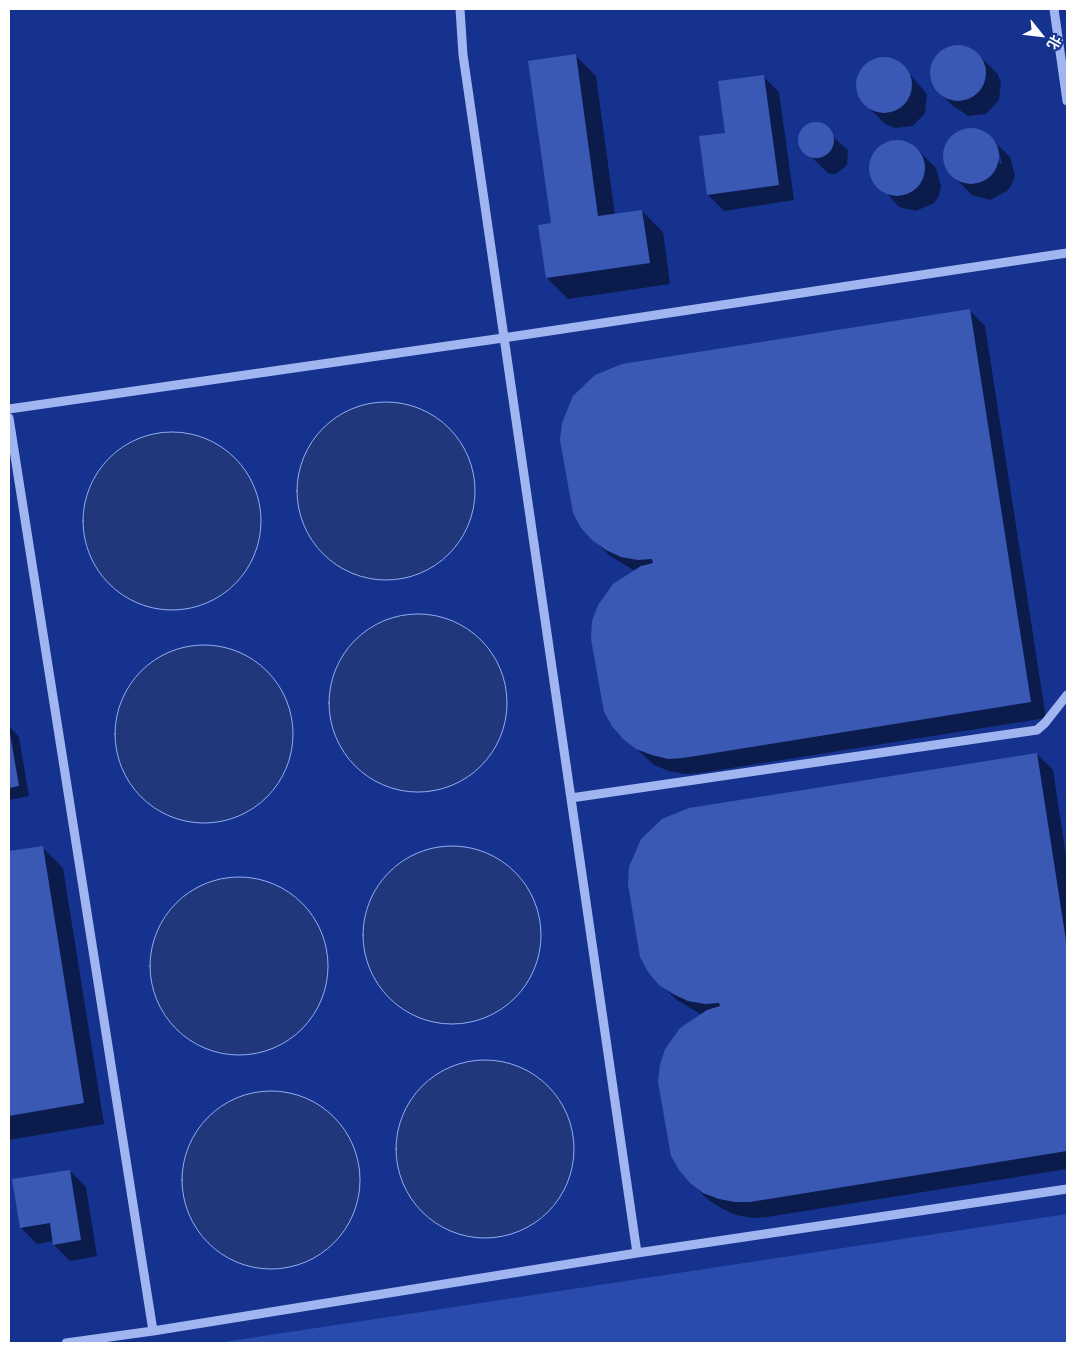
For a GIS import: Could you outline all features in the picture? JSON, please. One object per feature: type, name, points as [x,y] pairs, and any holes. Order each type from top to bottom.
[{"type":"lane","points":[[460,9],[463,55],[503,338],[637,1252]]},
{"type":"lane","points":[[1054,9],[1067,101]]},
{"type":"lane","points":[[9,409],[503,338],[1067,253]]},
{"type":"lane","points":[[9,418],[153,1331]]},
{"type":"lane","points":[[571,798],[1037,730],[1045,723],[1067,695]]},
{"type":"lane","points":[[66,1343],[153,1331],[637,1252],[1067,1189]]},
{"type":"shaded area","points":[[386,402],[420,409],[435,417],[449,428],[460,442],[468,457],[475,491],[468,525],[460,540],[449,554],[435,565],[420,573],[386,580],[352,573],[337,565],[323,554],[312,540],[304,525],[297,491],[304,457],[312,442],[323,428],[337,417],[352,409]]},
{"type":"shaded area","points":[[172,432],[206,439],[221,447],[235,458],[246,472],[254,487],[261,521],[254,555],[246,570],[235,584],[221,595],[206,603],[172,610],[138,603],[123,595],[109,584],[98,570],[90,555],[83,521],[90,487],[98,472],[109,458],[123,447],[138,439]]},
{"type":"shaded area","points":[[418,614],[452,621],[467,629],[481,640],[492,654],[500,669],[507,703],[500,737],[492,752],[481,766],[467,777],[452,785],[418,792],[384,785],[369,777],[355,766],[344,752],[336,737],[329,703],[336,669],[344,654],[355,640],[369,629],[384,621]]},
{"type":"shaded area","points":[[204,645],[238,652],[253,660],[267,671],[278,685],[286,700],[293,734],[286,768],[278,783],[267,797],[253,808],[238,816],[204,823],[170,816],[155,808],[141,797],[130,783],[122,768],[115,734],[122,700],[130,685],[141,671],[155,660],[170,652]]},
{"type":"shaded area","points":[[452,846],[486,853],[501,861],[515,872],[526,886],[534,901],[541,935],[534,969],[526,984],[515,998],[501,1009],[486,1017],[452,1024],[418,1017],[403,1009],[389,998],[378,984],[370,969],[363,935],[370,901],[378,886],[389,872],[403,861],[418,853]]},
{"type":"shaded area","points":[[239,877],[273,884],[288,892],[302,903],[313,917],[321,932],[328,966],[321,1000],[313,1015],[302,1029],[288,1040],[273,1048],[239,1055],[205,1048],[190,1040],[176,1029],[165,1015],[157,1000],[150,966],[157,932],[165,917],[176,903],[190,892],[205,884]]},
{"type":"shaded area","points":[[485,1060],[519,1067],[534,1075],[548,1086],[559,1100],[567,1115],[574,1149],[567,1183],[559,1198],[548,1212],[534,1223],[519,1231],[485,1238],[451,1231],[436,1223],[422,1212],[411,1198],[403,1183],[396,1149],[403,1115],[411,1100],[422,1086],[436,1075],[451,1067]]},
{"type":"shaded area","points":[[271,1091],[305,1098],[320,1106],[334,1117],[345,1131],[353,1146],[360,1180],[353,1214],[345,1229],[334,1243],[320,1254],[305,1262],[271,1269],[237,1262],[222,1254],[208,1243],[197,1229],[189,1214],[182,1180],[189,1146],[197,1131],[208,1117],[222,1106],[237,1098]]},
{"type":"shaded area","points":[[1067,1214],[1067,1343],[217,1343]]},
{"type":"building","points":[[953,45],[963,45],[978,53],[984,62],[986,73],[984,84],[978,93],[963,101],[953,101],[942,96],[935,89],[930,78],[930,68],[935,57],[942,50]]},
{"type":"building","points":[[576,54],[598,216],[642,210],[650,263],[546,278],[538,225],[551,223],[528,61]]},
{"type":"building","points":[[879,57],[889,57],[904,65],[910,74],[912,85],[910,96],[904,105],[889,113],[879,113],[868,108],[861,101],[856,90],[856,80],[861,69],[868,62]]},
{"type":"building","points":[[764,75],[779,185],[707,195],[699,136],[725,133],[718,81]]},
{"type":"building","points":[[816,122],[829,127],[834,140],[829,153],[816,158],[803,153],[798,140],[803,127]]},
{"type":"building","points":[[966,128],[976,128],[991,136],[997,145],[999,156],[997,167],[991,176],[976,184],[966,184],[955,179],[948,172],[943,161],[943,151],[948,140],[955,133]]},
{"type":"building","points":[[892,140],[902,140],[917,148],[923,157],[925,168],[923,179],[917,188],[902,196],[892,196],[881,191],[874,184],[869,173],[869,163],[874,152],[881,145]]},
{"type":"building","points":[[970,309],[1031,702],[683,758],[668,759],[652,755],[636,749],[623,739],[612,726],[604,712],[591,639],[592,621],[598,605],[613,584],[641,566],[653,563],[652,559],[638,560],[621,557],[606,550],[592,540],[581,528],[573,513],[560,440],[562,423],[573,396],[595,375],[622,364]]},
{"type":"building","points":[[9,728],[19,786],[9,788]]},
{"type":"building","points":[[1037,753],[1067,947],[1067,1151],[750,1202],[719,1199],[703,1193],[690,1183],[679,1170],[671,1156],[658,1082],[660,1065],[665,1049],[680,1028],[707,1010],[720,1006],[719,1003],[705,1004],[688,1001],[673,994],[659,985],[648,972],[640,957],[628,884],[629,867],[641,839],[662,819],[689,808]]},
{"type":"building","points":[[43,846],[84,1103],[9,1116],[9,851]]},
{"type":"building","points":[[70,1170],[81,1240],[53,1245],[50,1223],[20,1228],[12,1179]]}]
